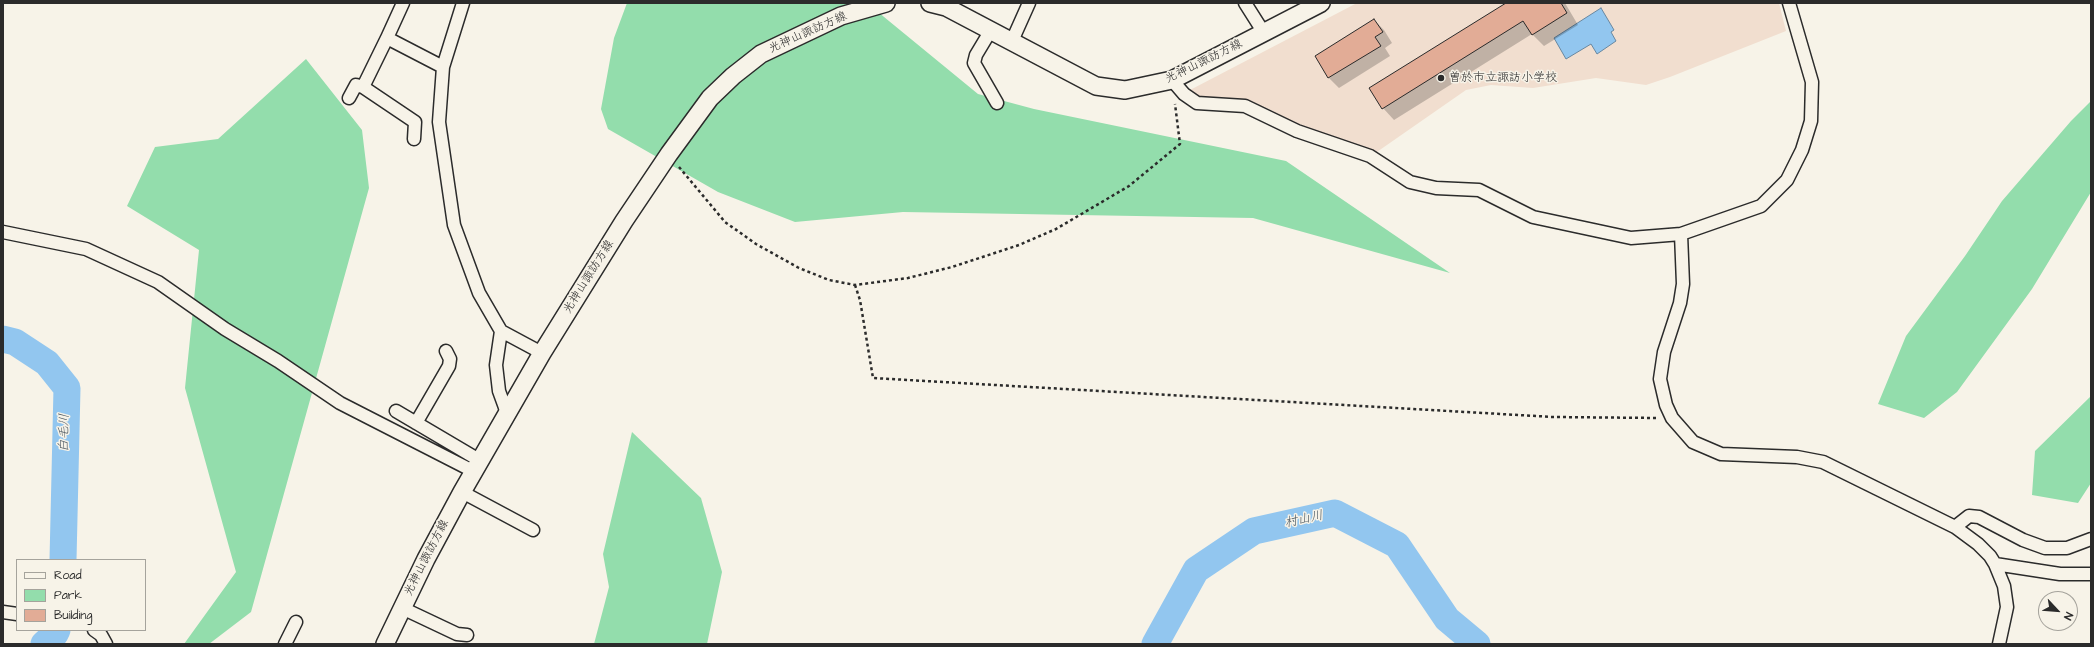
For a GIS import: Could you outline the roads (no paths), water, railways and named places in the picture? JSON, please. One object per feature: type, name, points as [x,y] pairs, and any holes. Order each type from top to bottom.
[{"type":"main road","name":"光神山諏訪方線","points":[[385,644],[402,608],[476,466],[542,353],[624,221],[669,154],[710,98],[733,76],[761,54],[841,16],[886,3]]},
{"type":"main road","name":"光神山諏訪方線","points":[[930,3],[946,7],[1096,86],[1124,90],[1172,80],[1321,3]]},
{"type":"street","points":[[363,87],[403,3]]},
{"type":"street","points":[[463,3],[443,67],[439,122],[454,226],[479,293],[500,330],[542,353]]},
{"type":"street","points":[[1012,41],[1029,3]]},
{"type":"street","points":[[1245,3],[1264,33]]},
{"type":"street","points":[[1172,80],[1184,94],[1197,103],[1245,106],[1297,131],[1370,156],[1410,182],[1436,188],[1479,190],[1533,217],[1631,238],[1681,234],[1761,206],[1787,180],[1802,150],[1811,121],[1812,82],[1789,3]]},
{"type":"street","points":[[991,30],[976,55],[974,63],[997,103]]},
{"type":"street","points":[[387,38],[443,67]]},
{"type":"street","points":[[349,98],[356,85],[363,87],[415,122],[414,139]]},
{"type":"street","points":[[3,232],[86,249],[158,282],[225,329],[278,361],[340,404],[476,466]]},
{"type":"street","points":[[1681,234],[1683,284],[1680,303],[1664,352],[1660,379],[1666,405],[1672,418],[1693,442],[1721,454],[1797,457],[1823,462],[1955,527],[1978,544],[1995,564],[2004,586],[2007,608],[1999,644]]},
{"type":"street","points":[[500,330],[496,365],[499,391],[507,413]]},
{"type":"street","points":[[416,423],[449,366],[450,359],[446,351]]},
{"type":"street","points":[[396,411],[416,423],[476,466]]},
{"type":"street","points":[[462,492],[533,530]]},
{"type":"street","points":[[1955,527],[1969,516],[1979,517],[2023,540],[2045,548],[2067,548],[2091,539]]},
{"type":"street","points":[[1995,564],[2060,574],[2091,574]]},
{"type":"street","points":[[402,608],[457,634],[467,635]]},
{"type":"street","points":[[3,612],[16,614]]},
{"type":"street","points":[[285,644],[296,622]]},
{"type":"street","points":[[95,631],[101,635],[106,644]]},
{"type":"water","points":[[1601,8],[1614,30],[1611,32],[1616,41],[1597,54],[1591,44],[1566,59],[1554,38]]},
{"type":"waterway","name":"白毛川","points":[[3,339],[15,342],[47,363],[67,388],[63,559]]},
{"type":"waterway","name":"村山川","points":[[1155,644],[1196,570],[1254,531],[1335,513],[1397,545],[1447,619],[1477,644]]},
{"type":"waterway","name":"白毛川","points":[[44,644],[56,631]]},
{"type":"place","name":"曽於市立諏訪小学校","points":[[1441,78]]}]
